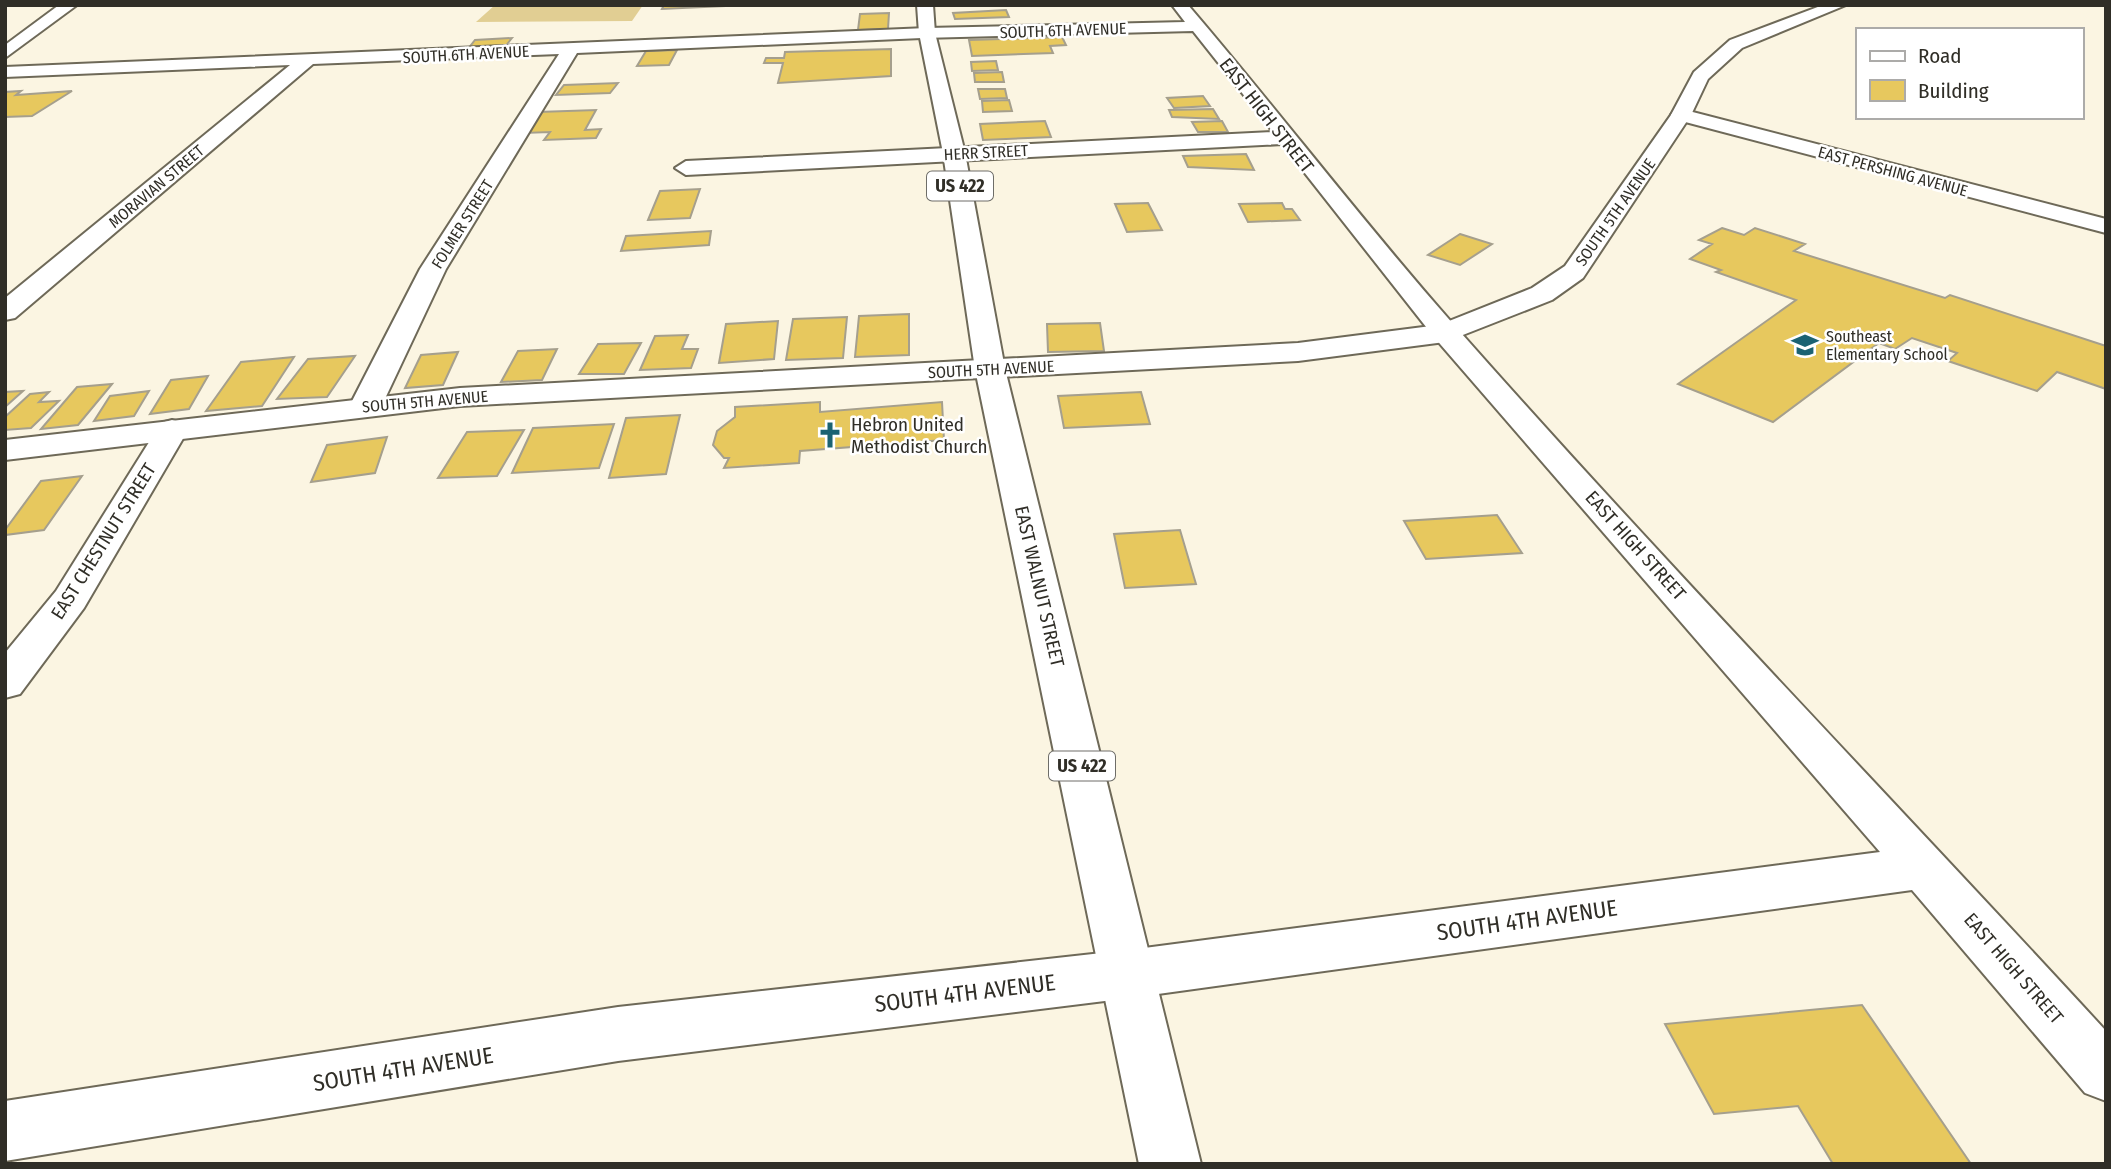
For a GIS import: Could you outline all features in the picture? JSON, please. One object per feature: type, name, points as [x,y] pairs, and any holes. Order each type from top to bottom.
[{"type":"main road","points":[[5,53],[69,5]]},
{"type":"main road","name":"EAST WALNUT STREET","points":[[925,5],[928,34],[954,153],[990,369],[1170,1164]]},
{"type":"main road","name":"SOUTH 5TH AVENUE","points":[[5,450],[366,405],[460,397],[1298,352],[1445,333],[1542,293],[1574,272],[1681,115],[1700,76],[1736,44],[1838,5]]},
{"type":"main road","name":"SOUTH 6TH AVENUE","points":[[5,72],[928,34],[1189,15]]},
{"type":"main road","name":"EAST HIGH STREET","points":[[1189,15],[1352,223],[1445,333],[1926,867],[2106,1073]]},
{"type":"main road","name":"FOLMER STREET","points":[[366,405],[433,269],[571,49]]},
{"type":"main road","name":"MORAVIAN STREET","points":[[5,312],[306,61]]},
{"type":"main road","name":"EAST PERSHING AVENUE","points":[[1681,115],[2106,226]]},
{"type":"main road","name":"HERR STREET","points":[[686,168],[1286,138]]},
{"type":"main road","name":"EAST CHESTNUT STREET","points":[[5,683],[70,599],[172,430]]},
{"type":"main road","name":"SOUTH 4TH AVENUE","points":[[5,1131],[618,1034],[1129,974],[1926,867]]},
{"type":"shaded area","points":[[495,5],[643,5],[632,21],[476,22]]},
{"type":"building","points":[[664,5],[748,5],[662,9]]},
{"type":"building","points":[[1006,10],[1009,17],[955,19],[953,13]]},
{"type":"building","points":[[889,13],[888,29],[858,30],[860,14]]},
{"type":"building","points":[[1062,37],[1066,45],[1050,46],[1053,53],[972,56],[969,40]]},
{"type":"building","points":[[512,38],[504,48],[468,49],[475,40]]},
{"type":"building","points":[[891,49],[891,76],[778,83],[783,63],[764,63],[766,58],[784,58],[785,52]]},
{"type":"building","points":[[677,50],[669,65],[637,66],[646,51]]},
{"type":"building","points":[[996,61],[998,70],[972,71],[971,62]]},
{"type":"building","points":[[1002,72],[1004,82],[975,82],[974,73]]},
{"type":"building","points":[[618,83],[610,93],[556,95],[564,85]]},
{"type":"building","points":[[978,89],[1005,89],[1007,98],[980,99]]},
{"type":"building","points":[[21,91],[16,95],[72,91],[32,116],[5,117],[5,92]]},
{"type":"building","points":[[1203,96],[1210,106],[1174,108],[1167,98]]},
{"type":"building","points":[[1009,100],[1012,111],[983,112],[982,101]]},
{"type":"building","points":[[1213,109],[1219,119],[1172,117],[1169,110]]},
{"type":"building","points":[[596,110],[585,130],[601,129],[596,138],[544,140],[550,132],[524,133],[538,112]]},
{"type":"building","points":[[1045,121],[1051,137],[983,140],[980,124]]},
{"type":"building","points":[[1222,121],[1228,132],[1198,132],[1192,122]]},
{"type":"building","points":[[1246,154],[1254,170],[1188,167],[1183,156]]},
{"type":"building","points":[[700,189],[690,218],[648,220],[660,191]]},
{"type":"building","points":[[1148,203],[1162,230],[1127,232],[1115,204]]},
{"type":"building","points":[[1282,203],[1285,209],[1292,209],[1300,220],[1248,222],[1239,204]]},
{"type":"building","points":[[1722,228],[1744,235],[1755,228],[1805,244],[1794,251],[1945,298],[1950,295],[2106,346],[2106,389],[2057,372],[2037,391],[1948,361],[1957,353],[1912,338],[1895,349],[1879,343],[1773,422],[1678,384],[1796,300],[1716,272],[1721,270],[1690,259],[1712,244],[1699,240]]},
{"type":"building","points":[[711,231],[709,245],[621,251],[626,236]]},
{"type":"building","points":[[1460,234],[1492,244],[1460,265],[1428,255]]},
{"type":"building","points":[[909,314],[909,355],[855,357],[859,316]]},
{"type":"building","points":[[847,317],[843,358],[786,360],[793,319]]},
{"type":"building","points":[[778,321],[774,359],[719,363],[726,324]]},
{"type":"building","points":[[1100,323],[1104,351],[1048,352],[1047,324]]},
{"type":"building","points":[[688,335],[682,349],[698,349],[691,368],[640,370],[655,336]]},
{"type":"building","points":[[641,343],[624,374],[579,374],[598,344]]},
{"type":"building","points":[[557,349],[542,380],[501,382],[518,351]]},
{"type":"building","points":[[458,352],[443,385],[405,388],[421,355]]},
{"type":"building","points":[[355,356],[327,397],[277,399],[308,359]]},
{"type":"building","points":[[294,357],[262,406],[206,411],[241,362]]},
{"type":"building","points":[[208,376],[189,409],[150,414],[171,380]]},
{"type":"building","points":[[112,384],[78,425],[41,429],[77,387]]},
{"type":"building","points":[[23,391],[5,407],[5,392]]},
{"type":"building","points":[[149,391],[134,416],[94,421],[110,396]]},
{"type":"building","points":[[49,392],[39,402],[59,401],[31,428],[5,430],[5,417],[30,394]]},
{"type":"building","points":[[1141,392],[1150,424],[1064,428],[1058,396]]},
{"type":"building","name":"Hebron United Methodist Church","points":[[820,402],[820,412],[942,402],[944,440],[800,451],[799,463],[724,468],[729,458],[724,458],[713,445],[717,431],[735,417],[735,407]]},
{"type":"building","points":[[680,415],[666,474],[609,478],[626,418]]},
{"type":"building","points":[[614,424],[599,468],[512,473],[533,428]]},
{"type":"building","points":[[524,430],[497,476],[438,478],[467,432]]},
{"type":"building","points":[[387,437],[375,473],[311,482],[327,445]]},
{"type":"building","points":[[82,476],[44,530],[5,535],[5,530],[41,481]]},
{"type":"building","points":[[1497,515],[1522,553],[1426,559],[1404,521]]},
{"type":"building","points":[[1180,530],[1196,584],[1125,588],[1114,534]]},
{"type":"building","points":[[1862,1005],[1971,1164],[1833,1164],[1798,1106],[1714,1114],[1665,1024]]},
{"type":"place","name":"Southeast Elementary School","points":[[1805,345]]},
{"type":"place","name":"Hebron United Methodist Church","points":[[830,435]]}]
